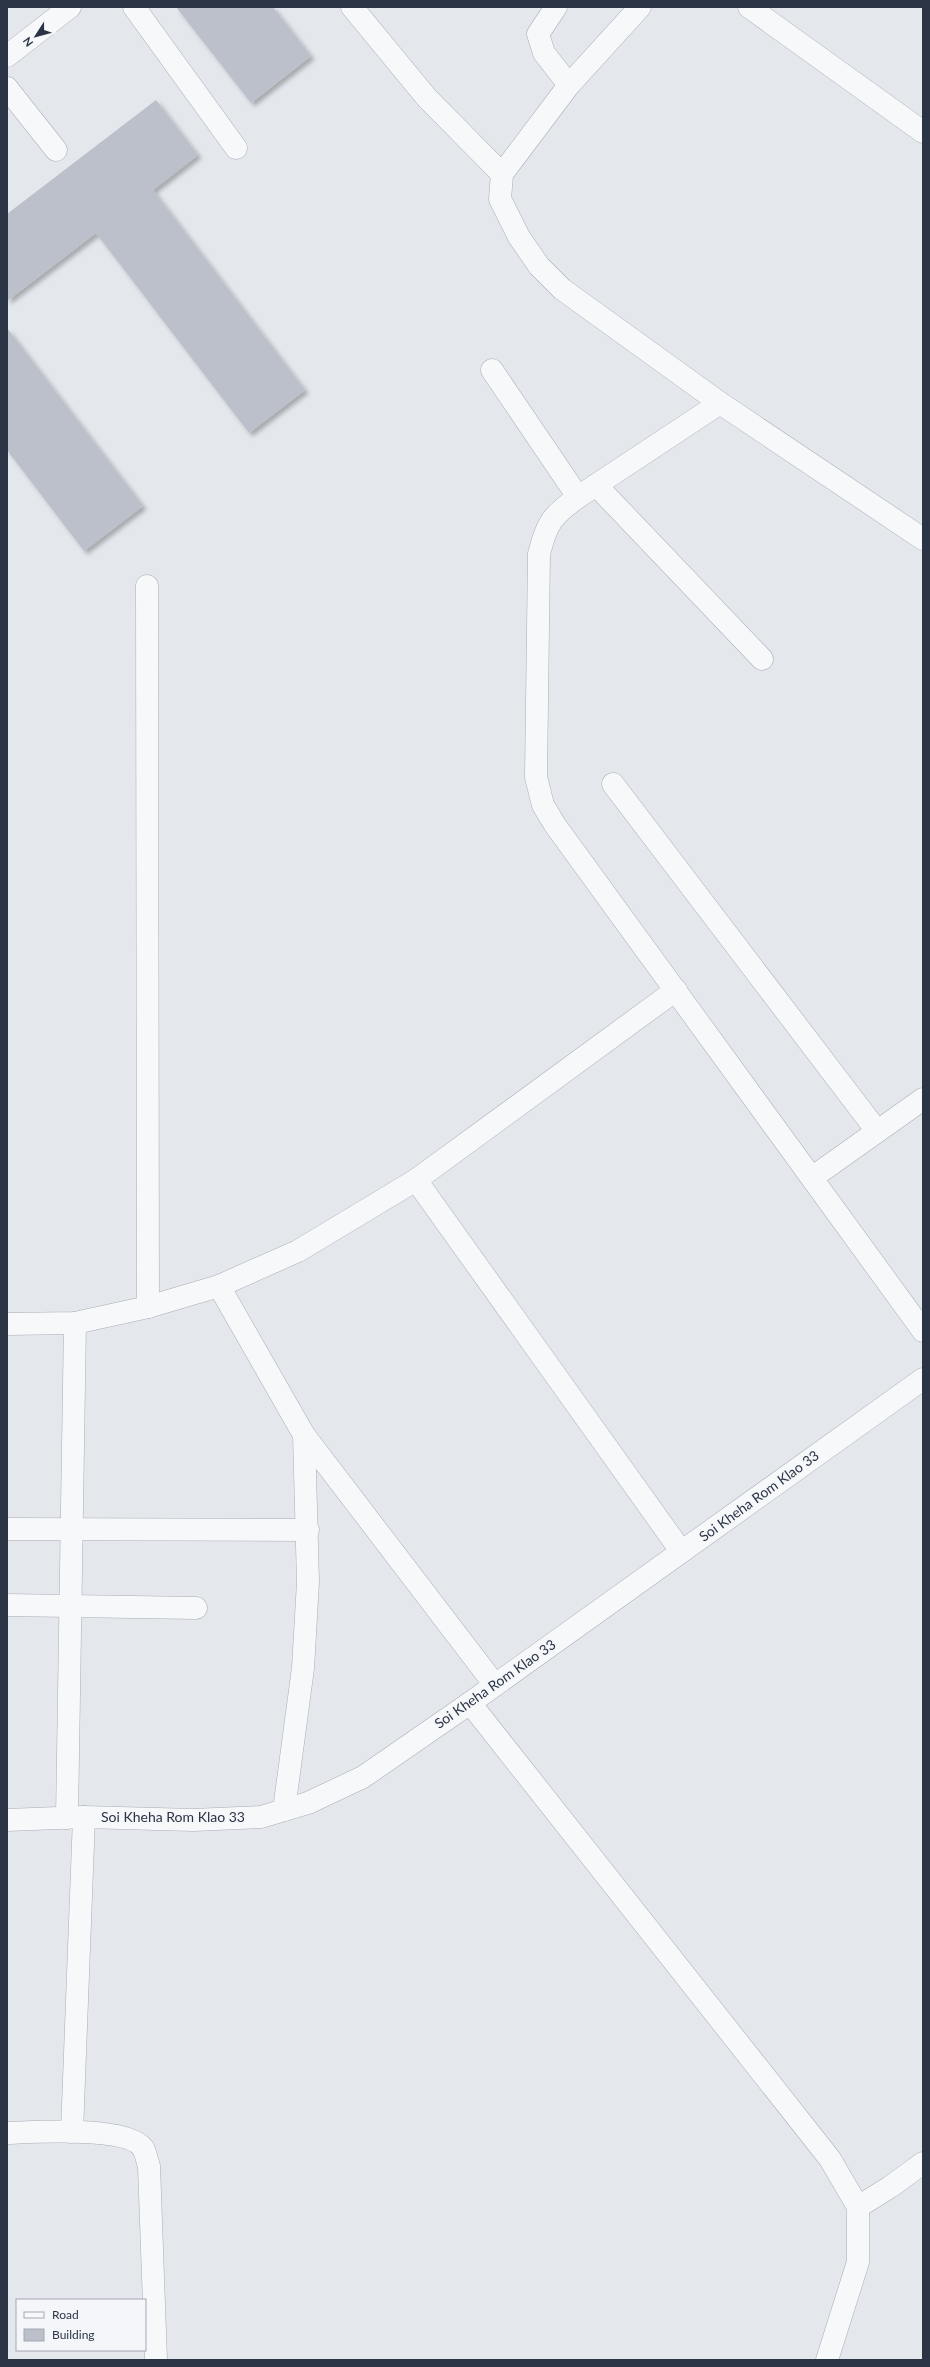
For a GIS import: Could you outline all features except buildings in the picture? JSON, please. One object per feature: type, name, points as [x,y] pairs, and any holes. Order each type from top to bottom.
[{"type":"street","points":[[7,56],[70,7]]},
{"type":"street","points":[[134,7],[236,148]]},
{"type":"street","points":[[352,7],[427,98],[502,174]]},
{"type":"street","points":[[556,7],[538,34],[544,53],[569,85]]},
{"type":"street","points":[[640,7],[569,85],[502,174],[500,199],[519,237],[539,266],[562,289],[720,403],[923,539]]},
{"type":"street","points":[[749,7],[923,132]]},
{"type":"street","points":[[7,88],[56,150]]},
{"type":"street","points":[[492,370],[578,497]]},
{"type":"street","points":[[720,403],[560,509],[545,529],[539,554],[536,777],[543,805],[555,825],[813,1177],[923,1330]]},
{"type":"street","points":[[596,485],[762,659]]},
{"type":"street","points":[[147,586],[148,1307]]},
{"type":"street","points":[[613,784],[877,1132]]},
{"type":"street","points":[[7,1324],[75,1323],[148,1307],[219,1286],[298,1251],[416,1180],[676,990]]},
{"type":"street","points":[[813,1177],[923,1099]]},
{"type":"street","points":[[416,1180],[681,1551]]},
{"type":"street","points":[[219,1286],[304,1435],[495,1685]]},
{"type":"street","points":[[72,2132],[76,1817],[70,1605],[75,1323]]},
{"type":"street","name":"Soi Kheha Rom Klao 33","points":[[7,1820],[76,1817],[193,1820],[261,1817],[308,1803],[363,1777],[470,1703],[923,1379]]},
{"type":"street","points":[[284,1810],[303,1668],[308,1582],[308,1530],[304,1435]]},
{"type":"street","points":[[7,1529],[308,1530]]},
{"type":"street","points":[[7,1605],[196,1608]]},
{"type":"street","points":[[470,1703],[830,2159],[858,2207],[858,2262],[827,2360]]},
{"type":"street","points":[[7,2133],[72,2132],[126,2137],[142,2148],[149,2166],[156,2360]]},
{"type":"street","points":[[858,2207],[923,2164]]}]
